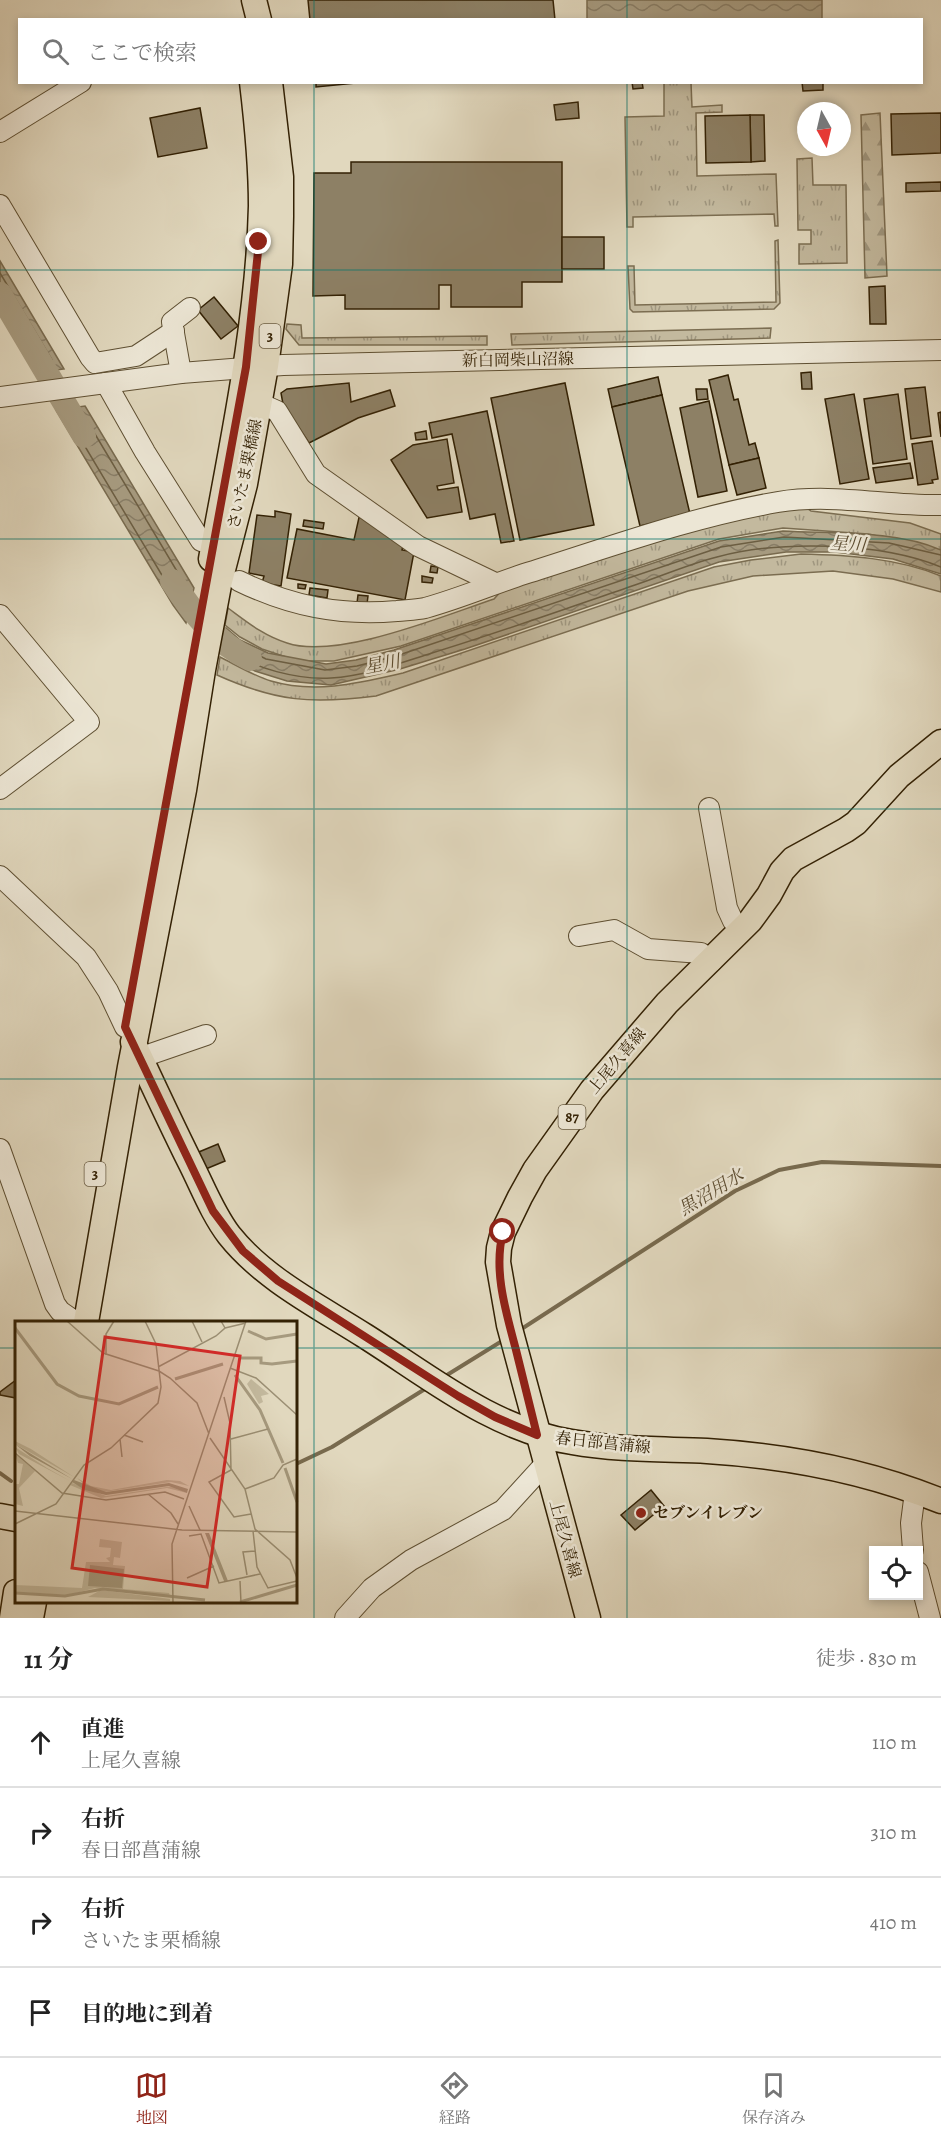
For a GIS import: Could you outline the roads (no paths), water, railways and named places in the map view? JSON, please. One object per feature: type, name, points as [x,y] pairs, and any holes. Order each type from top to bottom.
[{"type":"main road","points":[[237,0],[242,18]]},
{"type":"main road","points":[[254,0],[258,18]]},
{"type":"main road","name":"さいたま栗橋線","points":[[75,1321],[100,1148],[134,1045],[197,664],[222,579],[245,483],[259,404],[256,366],[257,270],[261,205],[258,136],[252,84]]},
{"type":"main road","name":"さいたま栗橋線","points":[[222,579],[256,366],[280,264],[281,177],[270,84]]},
{"type":"main road","name":"上尾久喜線","points":[[588,1618],[509,1325],[498,1255],[503,1232],[535,1170],[592,1090],[667,1003],[742,930],[769,895],[782,871],[793,859],[856,824],[899,776],[941,742]]},
{"type":"main road","name":"春日部菖蒲線","points":[[134,1045],[213,1211],[243,1251],[278,1281],[458,1396],[495,1417],[537,1435],[598,1446],[780,1457],[825,1466],[941,1501]]},
{"type":"main road","points":[[0,1516],[15,1519]]},
{"type":"main road","points":[[12,1618],[15,1598]]},
{"type":"main road","points":[[31,1618],[34,1603]]},
{"type":"street","points":[[0,132],[78,84]]},
{"type":"street","points":[[0,205],[95,363],[136,356],[174,331]]},
{"type":"street","points":[[181,373],[172,322],[190,308]]},
{"type":"street","name":"新白岡柴山沼線","points":[[0,397],[181,373],[256,366],[941,350]]},
{"type":"street","points":[[101,384],[201,542]]},
{"type":"street","points":[[259,404],[277,411],[316,474],[418,546],[495,584]]},
{"type":"street","points":[[222,579],[269,596],[321,609],[353,613],[423,608],[690,524],[731,512],[779,502],[826,498],[941,505]]},
{"type":"street","points":[[0,615],[89,722],[0,789]]},
{"type":"street","points":[[709,808],[727,908],[733,921],[742,930]]},
{"type":"street","points":[[0,876],[86,957],[108,991],[134,1045],[148,1055],[206,1035]]},
{"type":"street","points":[[579,936],[614,930],[648,949],[702,953],[712,961]]},
{"type":"street","points":[[0,1149],[56,1304],[60,1311],[75,1321]]},
{"type":"street","points":[[345,1618],[372,1588],[411,1560],[503,1510],[545,1464]]},
{"type":"street","points":[[913,1546],[911,1523],[915,1492]]},
{"type":"street","points":[[923,1591],[930,1618]]},
{"type":"water","points":[[587,0],[822,0],[822,18],[587,18]]},
{"type":"water","points":[[0,261],[64,369],[35,373],[0,314]]},
{"type":"water","points":[[85,406],[194,588],[186,623],[56,410]]},
{"type":"water","points":[[783,531],[864,534],[923,544],[941,550],[941,574],[893,559],[835,552],[786,552],[719,562],[465,649],[400,669],[331,685],[287,681],[255,671],[222,653],[226,628],[240,640],[268,653],[326,664],[356,660],[394,650],[719,541]]},
{"type":"waterway","name":"星川","points":[[0,294],[84,436]]},
{"type":"waterway","name":"星川","points":[[172,581],[206,626],[226,644],[250,659]]},
{"type":"waterway","name":"黒沼用水","points":[[523,1328],[735,1191],[779,1170],[822,1162],[941,1166]]},
{"type":"waterway","name":"黒沼用水","points":[[447,1375],[502,1341]]},
{"type":"waterway","name":"黒沼用水","points":[[297,1464],[332,1447],[425,1389]]},
{"type":"waterway","name":"黒沼用水","points":[[0,1473],[11,1481]]},
{"type":"place","name":"セブンイレブン","points":[[641,1513]]}]
